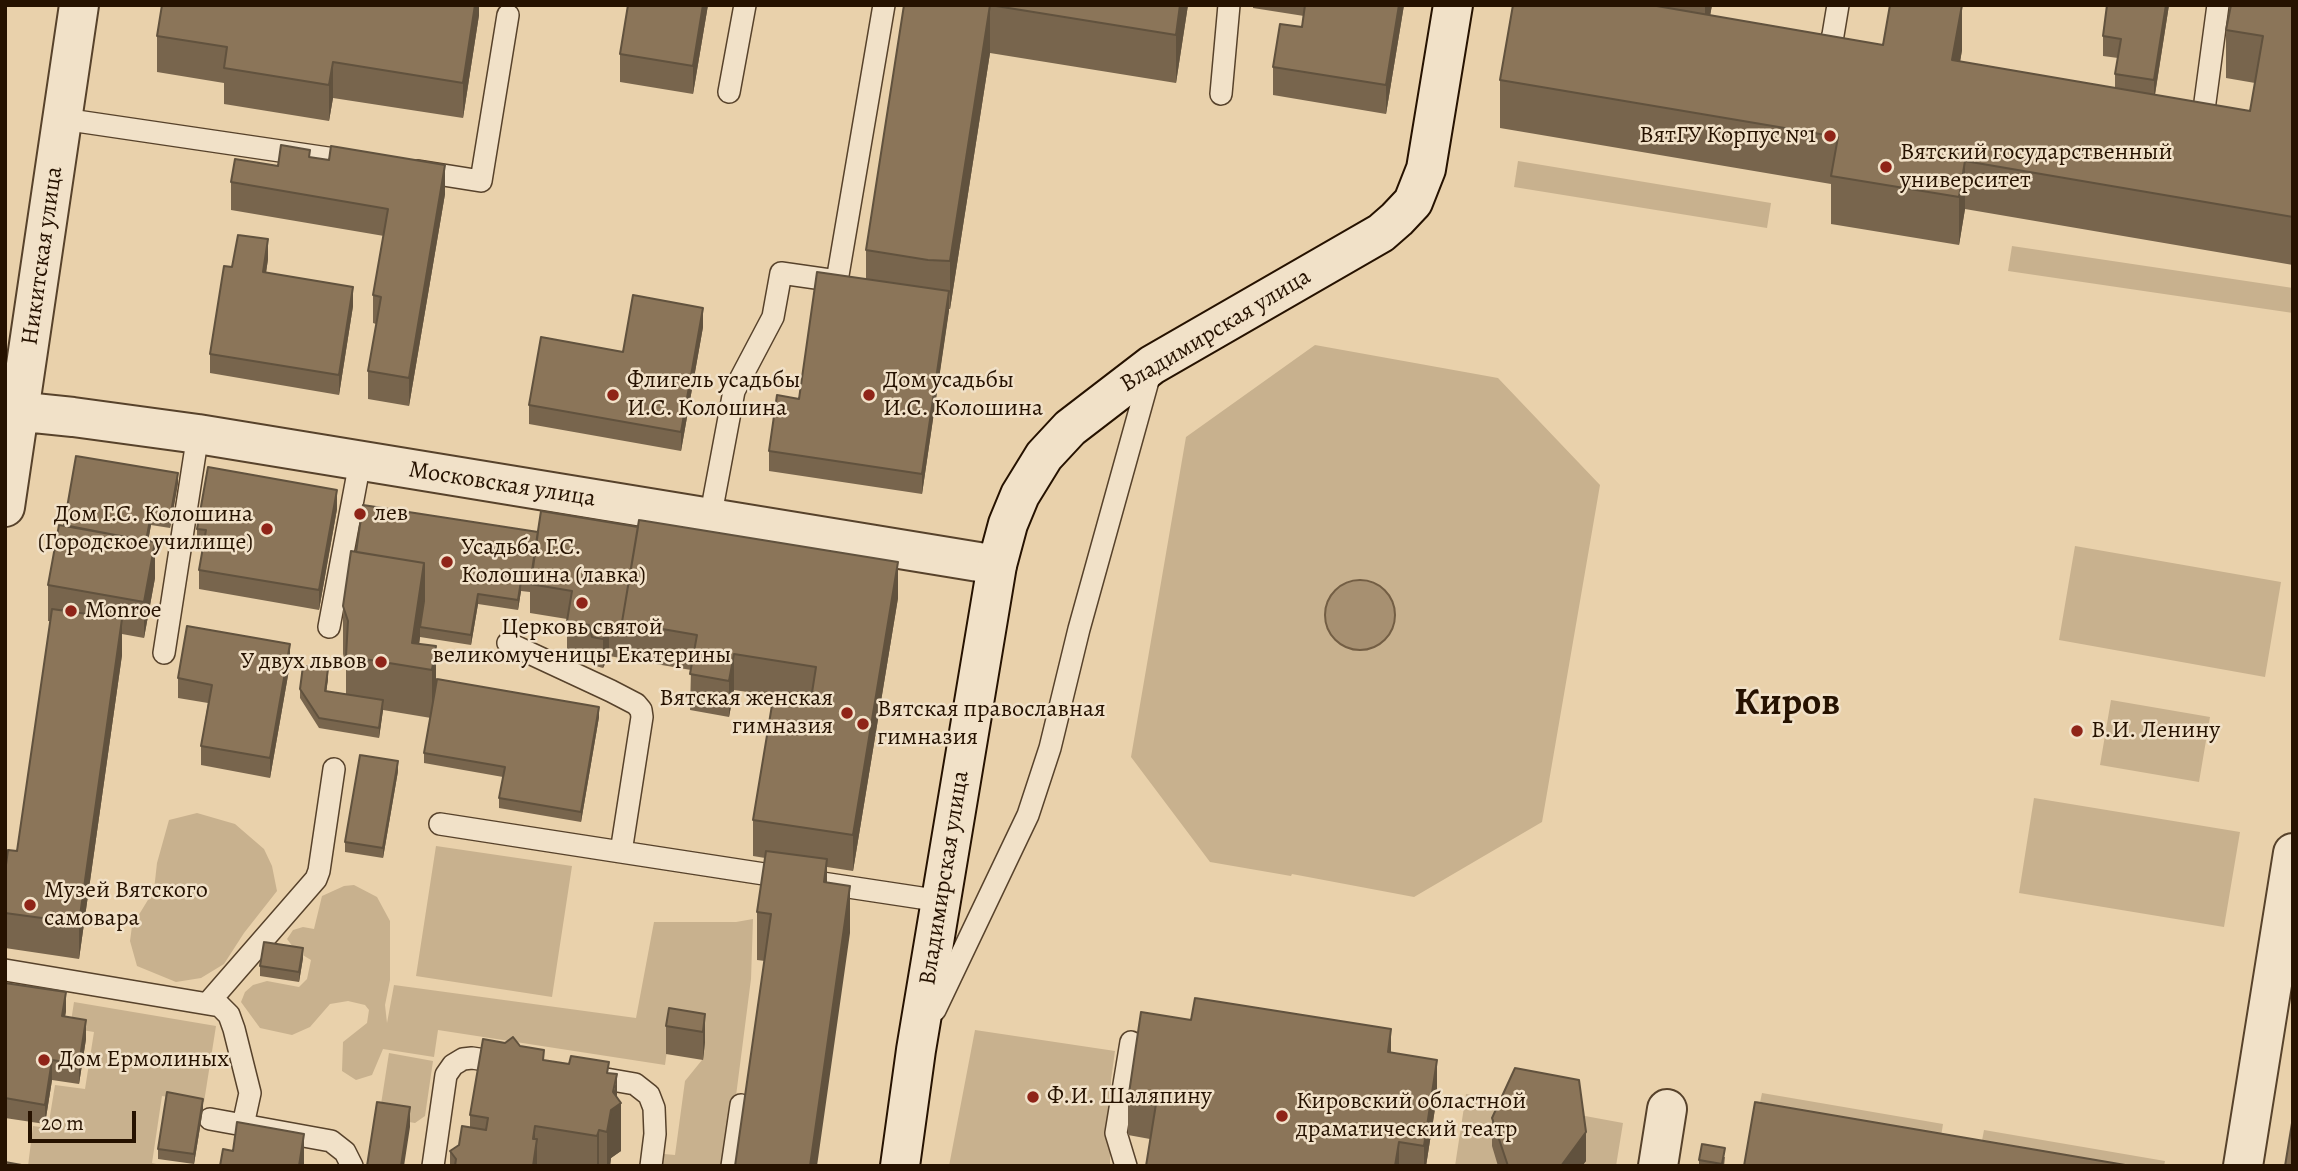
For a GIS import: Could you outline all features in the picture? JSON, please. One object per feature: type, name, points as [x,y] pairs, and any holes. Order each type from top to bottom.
[{"type":"street","name":"Никитская улица","points":[[5,507],[12,411],[29,351],[79,5]]},
{"type":"street","name":"Владимирская улица","points":[[900,1166],[916,1050],[997,565],[1008,524],[1020,495],[1044,456],[1070,428],[1152,365],[1381,233],[1398,219],[1413,202],[1426,169],[1453,5]]},
{"type":"street","name":"Московская улица","points":[[12,411],[198,434],[997,565]]},
{"type":"street","points":[[2243,1166],[2276,1071],[2293,853]]},
{"type":"street","points":[[1658,1166],[1667,1109]]},
{"type":"lane","points":[[729,92],[746,5]]},
{"type":"lane","points":[[710,519],[734,391],[773,317],[781,273],[837,281],[884,5]]},
{"type":"lane","points":[[1221,94],[1229,5]]},
{"type":"lane","points":[[1798,57],[1811,59],[1825,56],[1833,35],[1838,5]]},
{"type":"lane","points":[[2187,131],[2201,133],[2218,5]]},
{"type":"lane","points":[[402,169],[481,181],[508,15]]},
{"type":"lane","points":[[63,119],[375,165]]},
{"type":"lane","points":[[916,1050],[1001,874],[1032,801],[1050,748],[1082,618],[1152,365]]},
{"type":"lane","points":[[164,653],[198,434]]},
{"type":"lane","points":[[330,627],[360,462]]},
{"type":"lane","points":[[508,643],[611,691],[636,704],[641,710],[621,852]]},
{"type":"lane","points":[[208,1003],[253,963],[316,879],[334,769]]},
{"type":"lane","points":[[440,824],[941,901]]},
{"type":"lane","points":[[5,970],[220,1006],[229,1014],[250,1093],[243,1125]]},
{"type":"lane","points":[[1126,1166],[1116,1133],[1131,1042]]},
{"type":"lane","points":[[433,1166],[446,1075],[453,1065],[463,1059],[472,1058],[526,1067]]},
{"type":"lane","points":[[567,1073],[635,1084],[649,1095],[654,1108],[651,1166]]},
{"type":"lane","points":[[732,1166],[741,1105]]},
{"type":"lane","points":[[210,1119],[331,1141],[345,1152],[352,1166]]},
{"type":"shaded area","points":[[1518,161],[1771,203],[1767,228],[1514,187]]},
{"type":"shaded area","points":[[2012,246],[2293,288],[2293,313],[2008,271]]},
{"type":"shaded area","points":[[1315,345],[1498,378],[1600,485],[1542,822],[1414,897],[1210,862],[1131,757],[1186,437]]},
{"type":"shaded area","points":[[2075,546],[2281,582],[2265,677],[2059,640]]},
{"type":"shaded area","points":[[1367,580],[1380,586],[1389,595],[1393,601],[1393,629],[1385,640],[1374,648],[1353,650],[1335,640],[1327,629],[1325,608],[1335,590],[1346,582]]},
{"type":"shaded area","points":[[2111,700],[2210,717],[2199,782],[2100,765]]},
{"type":"shaded area","points":[[2034,798],[2240,832],[2224,927],[2019,893]]},
{"type":"shaded area","points":[[197,813],[235,824],[264,849],[272,866],[277,891],[224,964],[201,978],[176,982],[137,966],[130,941],[132,926],[154,890],[157,863],[169,820]]},
{"type":"shaded area","points":[[436,846],[572,866],[552,997],[416,976]]},
{"type":"shaded area","points":[[354,885],[377,897],[390,921],[390,980],[385,1005],[387,1023],[394,985],[636,1018],[654,922],[736,922],[753,919],[751,979],[727,1166],[651,1166],[653,1153],[675,1155],[685,1081],[702,1060],[705,1042],[669,1036],[665,1065],[438,1030],[434,1057],[383,1049],[372,1075],[356,1080],[342,1071],[343,1042],[367,1023],[369,1010],[365,1005],[348,1001],[330,1004],[310,1027],[292,1035],[260,1028],[241,1002],[245,992],[253,985],[267,981],[299,987],[307,979],[311,960],[296,951],[287,939],[293,930],[303,927],[314,929],[322,896],[344,886]]},
{"type":"shaded area","points":[[74,1002],[216,1026],[204,1102],[162,1096],[152,1163],[165,1166],[28,1166],[33,1126],[48,1128],[55,1085],[85,1089],[94,1032],[70,1028]]},
{"type":"shaded area","points":[[975,1030],[1115,1051],[1111,1080],[1110,1166],[949,1166]]},
{"type":"shaded area","points":[[389,1053],[433,1061],[425,1116],[415,1123],[379,1117]]},
{"type":"shaded area","points":[[1762,1093],[1943,1124],[1940,1143],[1758,1112]]},
{"type":"shaded area","points":[[1466,1094],[1623,1123],[1616,1166],[1455,1166]]},
{"type":"shaded area","points":[[1984,1130],[2165,1161],[2164,1166],[2070,1166],[1980,1151]]},
{"type":"building","points":[[162,5],[475,5],[463,83],[333,62],[329,85],[224,68],[227,47],[157,36]]},
{"type":"building","points":[[628,5],[703,5],[693,66],[620,54]]},
{"type":"building","points":[[904,5],[990,5],[950,261],[866,250]]},
{"type":"building","points":[[990,5],[1180,5],[1176,35]]},
{"type":"building","points":[[1305,5],[1399,5],[1386,85],[1273,67],[1280,24],[1302,27]]},
{"type":"building","points":[[1513,5],[1651,5],[1883,45],[1890,5],[1962,5],[1952,60],[2250,111],[2263,36],[2226,30],[2231,5],[2293,5],[2293,217],[1965,161],[1959,197],[1831,176],[1838,137],[1500,80]]},
{"type":"building","points":[[2107,5],[2166,5],[2154,80],[2115,74],[2121,39],[2103,36]]},
{"type":"building","points":[[281,145],[310,150],[309,157],[329,160],[331,146],[445,165],[409,378],[368,371],[381,297],[373,295],[388,209],[231,182],[235,159],[278,166]]},
{"type":"building","points":[[238,235],[268,239],[263,272],[353,287],[339,375],[210,354],[224,266],[232,267]]},
{"type":"building","name":"Дом усадьбы И.С. Колошина","points":[[817,272],[949,291],[922,474],[769,451],[777,395],[799,399]]},
{"type":"building","name":"Флигель усадьбы И.С. Колошина","points":[[633,295],[703,308],[681,432],[529,405],[541,337],[623,352]]},
{"type":"building","points":[[76,456],[178,473],[170,518],[151,515],[146,541],[64,525]]},
{"type":"building","name":"Дом Г.С. Колошина (Городское училище)","points":[[208,467],[337,490],[319,590],[199,570],[206,530],[197,529]]},
{"type":"building","name":"Усадьба Г.С. Колошина (лавка)","points":[[363,505],[538,532],[531,582],[521,581],[518,600],[478,594],[471,635],[420,627],[424,601],[424,563],[356,552]]},
{"type":"building","name":"Церковь святой великомученицы Екатерины","points":[[541,511],[638,527],[622,630],[609,628],[603,639],[592,637],[589,625],[567,621],[572,591],[530,584]]},
{"type":"building","name":"Вятская женская гимназия","points":[[639,520],[898,562],[853,835],[753,820],[774,693],[811,699],[816,667],[734,654],[729,681],[690,674],[697,635],[622,622]]},
{"type":"building","points":[[59,525],[155,542],[144,602],[48,585]]},
{"type":"building","points":[[351,551],[424,563],[412,643],[436,646],[432,670],[346,656],[348,621],[343,606]]},
{"type":"building","points":[[52,609],[122,619],[79,923],[5,913],[8,850],[17,851]]},
{"type":"building","points":[[187,626],[290,644],[270,758],[201,746],[212,685],[178,678]]},
{"type":"building","points":[[303,666],[328,669],[325,691],[383,700],[379,728],[319,718],[300,689]]},
{"type":"building","points":[[437,679],[599,707],[581,812],[499,798],[505,767],[424,753]]},
{"type":"building","points":[[360,755],[398,761],[383,848],[345,842]]},
{"type":"building","points":[[766,851],[827,859],[824,882],[850,886],[810,1166],[735,1166],[771,914],[757,912]]},
{"type":"building","points":[[264,942],[303,948],[299,972],[260,966]]},
{"type":"building","name":"Дом Ермолиных","points":[[5,983],[66,992],[62,1016],[86,1020],[79,1064],[52,1060],[45,1105],[5,1098]]},
{"type":"building","name":"Кировский областной драматический театр","points":[[1195,998],[1391,1029],[1388,1052],[1437,1060],[1424,1146],[1399,1142],[1395,1166],[1146,1166],[1156,1104],[1128,1100],[1141,1012],[1191,1020]]},
{"type":"building","points":[[669,1008],[705,1014],[703,1032],[666,1026]]},
{"type":"building","points":[[513,1037],[520,1046],[544,1050],[543,1060],[569,1064],[571,1056],[609,1062],[607,1073],[617,1074],[613,1092],[621,1103],[611,1110],[607,1132],[599,1130],[597,1136],[535,1126],[533,1139],[537,1139],[533,1166],[455,1166],[456,1159],[450,1151],[459,1145],[462,1126],[486,1130],[488,1118],[470,1115],[483,1039],[505,1043]]},
{"type":"building","points":[[1515,1068],[1579,1080],[1586,1132],[1561,1166],[1508,1166],[1492,1118]]},
{"type":"building","points":[[167,1092],[203,1099],[194,1154],[158,1149]]},
{"type":"building","points":[[377,1102],[410,1107],[401,1166],[367,1166]]},
{"type":"building","points":[[1755,1102],[2131,1166],[1744,1166]]},
{"type":"building","points":[[2293,1117],[2293,1166],[2285,1166]]},
{"type":"building","points":[[237,1122],[304,1134],[299,1166],[220,1166],[223,1149],[233,1151]]},
{"type":"building","points":[[1702,1144],[1725,1148],[1722,1164],[1699,1160]]},
{"type":"building","points":[[5,1162],[27,1166],[5,1166]]},
{"type":"place","name":"ВятГУ Корпус №1","points":[[1830,136]]},
{"type":"place","name":"Вятский государственный университет","points":[[1886,167]]},
{"type":"place","name":"Флигель усадьбы И.С. Колошина","points":[[613,395]]},
{"type":"place","name":"Дом усадьбы И.С. Колошина","points":[[869,395]]},
{"type":"place","name":"лев","points":[[360,514]]},
{"type":"place","name":"Дом Г.С. Колошина (Городское училище)","points":[[267,529]]},
{"type":"place","name":"Усадьба Г.С. Колошина (лавка)","points":[[447,562]]},
{"type":"place","name":"Церковь святой великомученицы Екатерины","points":[[582,603]]},
{"type":"place","name":"Monroe","points":[[71,611]]},
{"type":"place","name":"У двух львов","points":[[381,662]]},
{"type":"place","name":"Вятская женская гимназия","points":[[847,713]]},
{"type":"place","name":"Вятская православная гимназия","points":[[863,724]]},
{"type":"place","name":"В.И. Ленину","points":[[2077,731]]},
{"type":"place","name":"Музей Вятского самовара","points":[[30,905]]},
{"type":"place","name":"Дом Ермолиных","points":[[44,1060]]},
{"type":"place","name":"Ф.И. Шаляпину","points":[[1033,1097]]},
{"type":"place","name":"Кировский областной драматический театр","points":[[1282,1116]]},
{"type":"district","name":"Киров","points":[[1787,705]]}]
